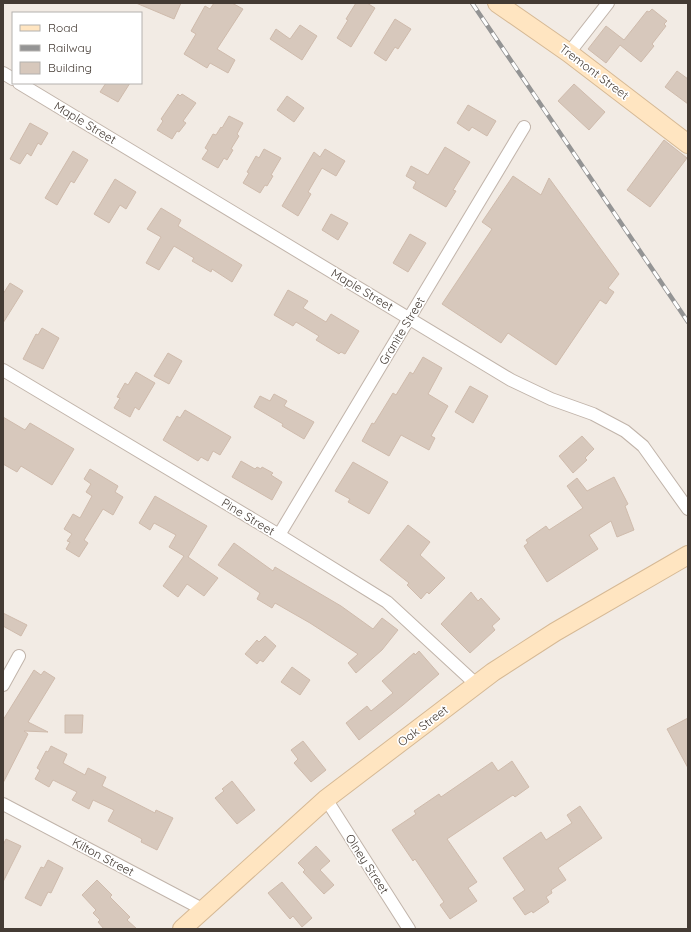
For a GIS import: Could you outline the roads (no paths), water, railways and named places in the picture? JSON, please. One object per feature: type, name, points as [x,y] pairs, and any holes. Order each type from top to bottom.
[{"type":"street","name":"Tremont Street","points":[[498,3],[569,53],[688,144]]},
{"type":"street","points":[[569,53],[608,3]]},
{"type":"street","points":[[3,73],[12,78]]},
{"type":"street","name":"Maple Street","points":[[22,84],[409,319],[526,388],[551,399],[594,414],[615,424],[643,446],[688,509]]},
{"type":"street","name":"Granite Street","points":[[279,535],[524,126]]},
{"type":"street","name":"Pine Street","points":[[3,370],[279,535],[387,602],[477,685]]},
{"type":"street","name":"Oak Street","points":[[182,929],[326,799],[477,685],[514,658],[555,632],[688,555]]},
{"type":"street","points":[[3,685],[19,656]]},
{"type":"street","name":"Olney Street","points":[[326,799],[409,929]]},
{"type":"street","name":"Kilton Street","points":[[3,804],[204,910]]},
{"type":"railway","points":[[472,3],[688,322]]}]
